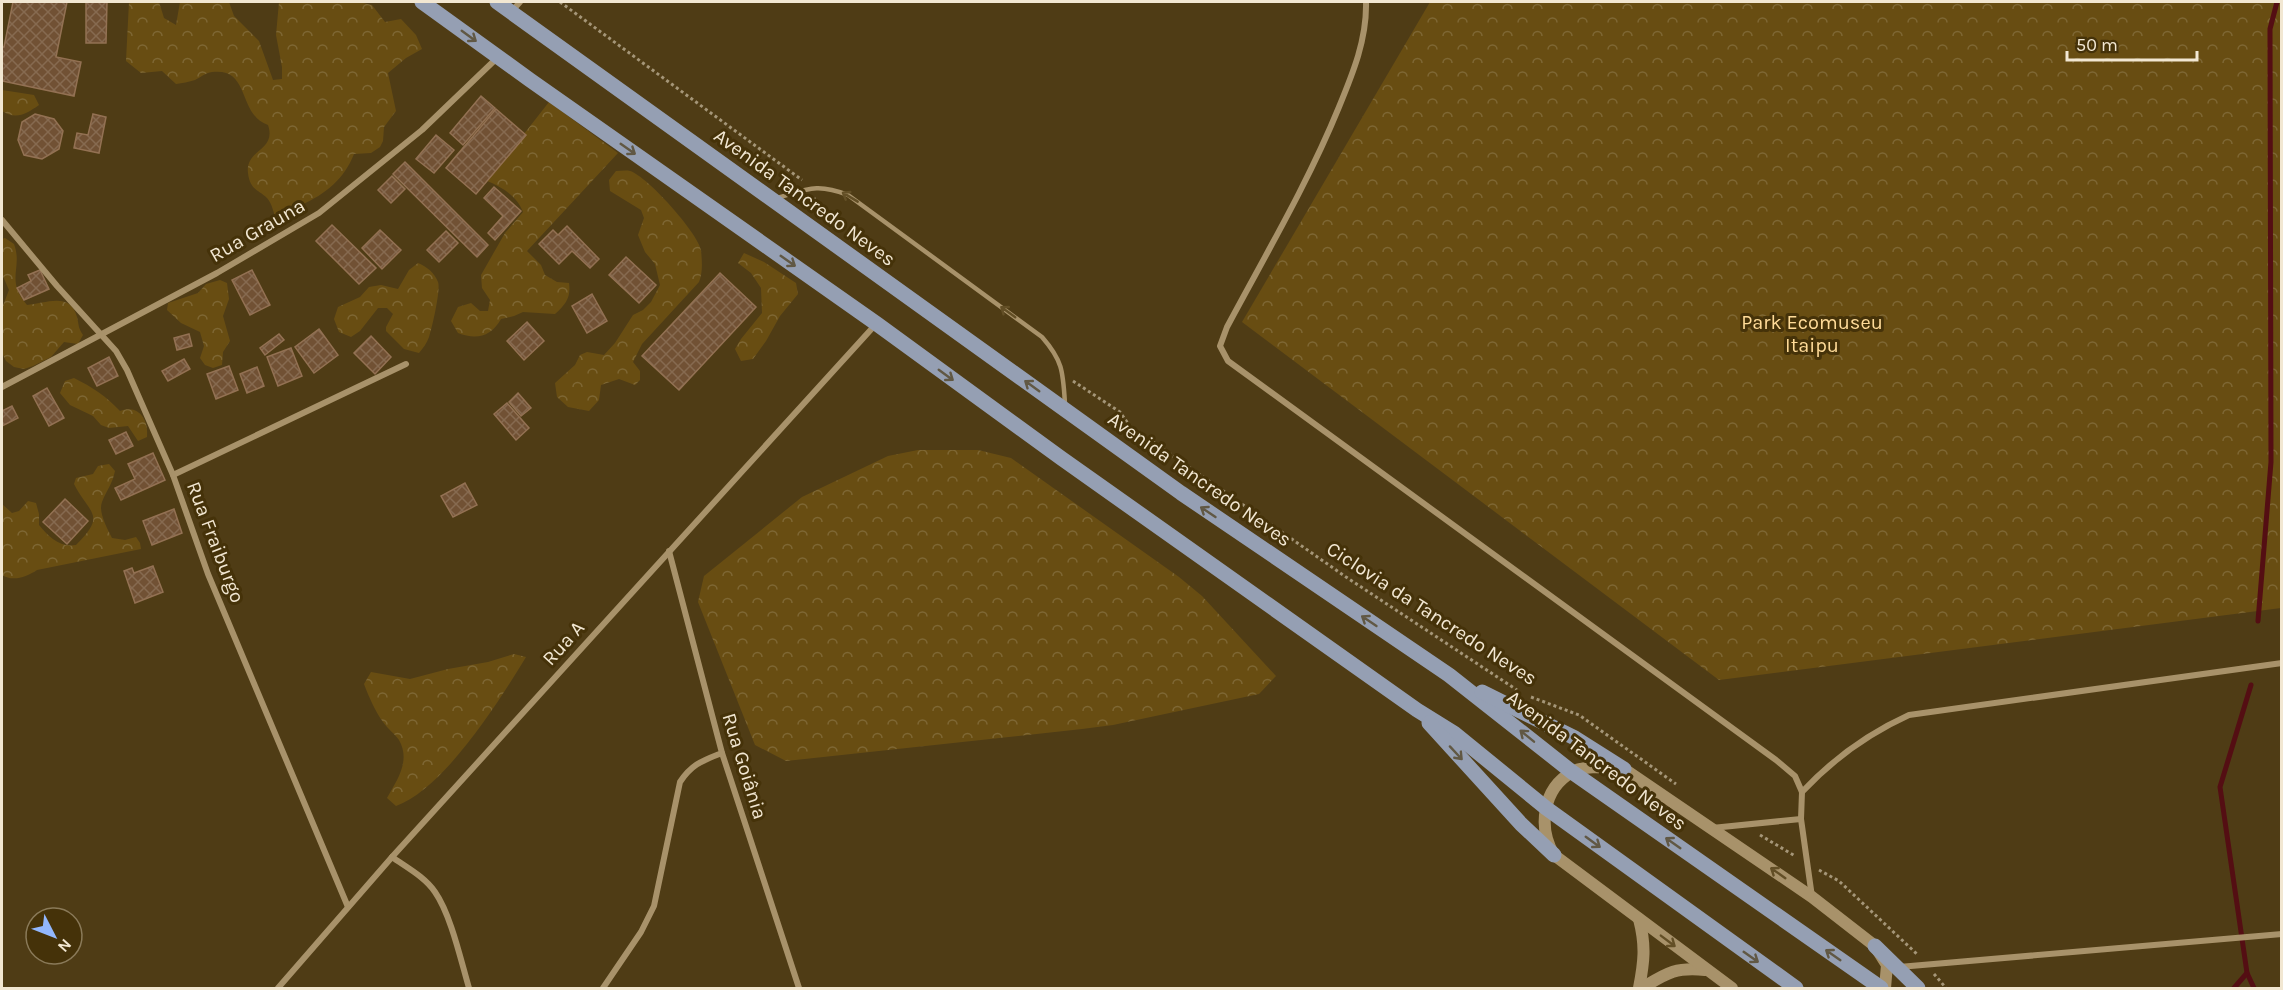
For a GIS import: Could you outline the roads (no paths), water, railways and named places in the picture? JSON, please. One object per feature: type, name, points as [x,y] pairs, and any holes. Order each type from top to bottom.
[{"type":"main road","points":[[422,2],[877,324],[1061,458],[1417,710],[1454,733],[1546,808],[1796,988]]},
{"type":"main road","name":"Avenida Tancredo Neves","points":[[497,2],[516,7],[773,200],[1181,494],[1449,675],[1572,772],[1881,988]]},
{"type":"main road","points":[[1449,675],[1575,738],[1624,769]]},
{"type":"main road","points":[[1417,710],[1521,824],[1554,855]]},
{"type":"main road","points":[[1875,946],[1918,988]]},
{"type":"street","points":[[1366,2],[1366,15],[1358,59],[1317,160],[1227,327],[1220,346],[1228,361],[1795,776],[1802,792],[1801,819],[1812,897]]},
{"type":"street","name":"Rua Grauna","points":[[2,387],[217,273],[319,213],[422,130],[498,57]]},
{"type":"street","name":"Rua Fraiburgo","points":[[2,220],[116,351],[127,370],[174,475],[208,574],[348,907]]},
{"type":"street","points":[[2,233],[9,229]]},
{"type":"street","name":"Rua A","points":[[280,987],[392,858],[877,324]]},
{"type":"street","points":[[174,475],[406,364]]},
{"type":"street","name":"Rua Goiânia","points":[[669,551],[722,753],[799,988]]},
{"type":"street","points":[[1802,792],[1830,764],[1847,751],[1880,729],[1909,715],[2282,663]]},
{"type":"street","points":[[603,988],[640,932],[654,906],[680,782],[688,769],[722,753]]},
{"type":"street","points":[[1732,988],[1554,855],[1545,840],[1546,808],[1550,793],[1572,772],[1594,767],[1624,769],[1712,828],[1812,897],[1875,946],[1887,965],[1886,988]]},
{"type":"street","points":[[1712,828],[1801,819]]},
{"type":"street","points":[[392,858],[435,891],[444,908],[469,988]]},
{"type":"street","points":[[1639,919],[1645,956],[1641,988]]},
{"type":"street","points":[[1899,967],[2282,934]]},
{"type":"street","points":[[1641,988],[1664,975],[1684,968],[1706,970]]},
{"type":"lane","points":[[773,200],[808,189],[828,187],[848,195],[1042,337],[1055,352],[1063,372],[1065,410]]},
{"type":"waterway","points":[[2258,621],[2271,462],[2270,29],[2277,2]]},
{"type":"waterway","points":[[2251,685],[2220,787],[2247,973],[2254,988]]},
{"type":"waterway","points":[[2234,988],[2247,973]]},
{"type":"park label","name":"Park Ecomuseu Itaipu","points":[[1812,334]]}]
